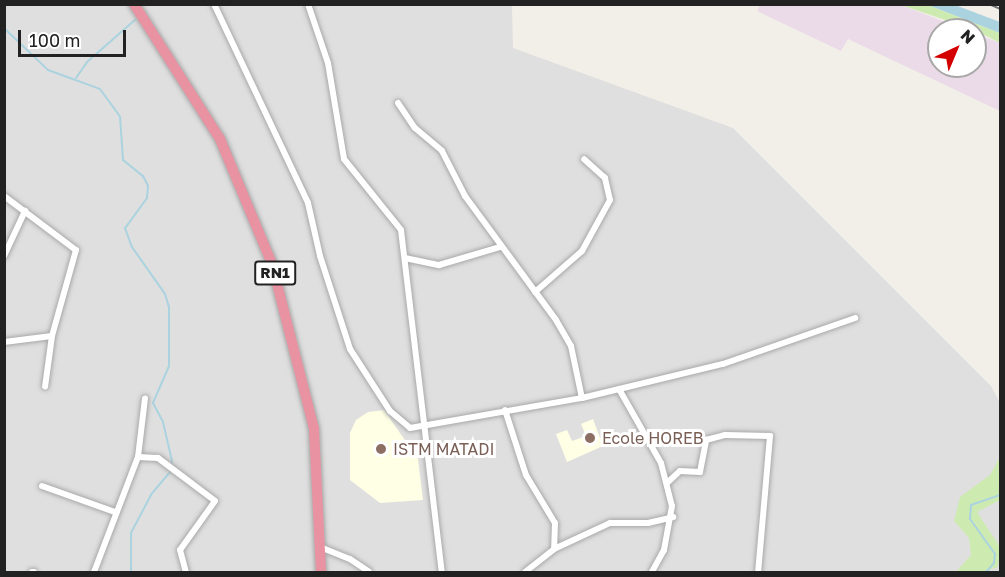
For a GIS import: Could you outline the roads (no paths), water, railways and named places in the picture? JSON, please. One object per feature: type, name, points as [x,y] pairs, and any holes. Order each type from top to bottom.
[{"type":"highway","name":"RN1","points":[[134,4],[220,139],[272,264],[314,429],[321,573]]},
{"type":"street","points":[[214,4],[308,203],[320,255],[350,349],[390,411],[410,428],[424,428],[505,410],[582,398],[723,364],[745,353],[855,318]]},
{"type":"street","points":[[308,4],[328,63],[342,151],[399,223],[442,573]]},
{"type":"street","points":[[398,103],[415,128],[442,151],[459,188],[535,292],[571,346],[582,398]]},
{"type":"street","points":[[535,292],[582,251],[610,200],[604,178],[584,159]]},
{"type":"street","points":[[4,196],[76,250],[52,336],[45,387]]},
{"type":"street","points":[[4,256],[25,211]]},
{"type":"street","points":[[404,258],[438,265],[500,247]]},
{"type":"street","points":[[4,342],[52,336]]},
{"type":"street","points":[[619,389],[668,482],[673,517],[664,550],[652,573]]},
{"type":"street","points":[[94,573],[115,512],[138,457],[145,398]]},
{"type":"street","points":[[505,410],[526,476],[555,523],[554,549]]},
{"type":"street","points":[[668,482],[680,471],[700,472],[706,440],[725,435],[770,436],[758,573]]},
{"type":"street","points":[[138,457],[158,458],[215,501],[180,550],[186,573]]},
{"type":"street","points":[[42,486],[115,512]]},
{"type":"street","points":[[525,573],[554,549],[610,523],[648,523],[673,517]]},
{"type":"street","points":[[320,547],[350,559],[369,573]]},
{"type":"water","points":[[928,5],[955,5],[1000,22],[1000,33],[987,28],[987,18],[961,18]]},
{"type":"waterway","points":[[76,78],[87,62],[135,20]]},
{"type":"waterway","points":[[4,28],[48,70],[100,89],[120,117],[123,160],[143,176],[148,186],[147,198],[125,228],[132,247],[165,294],[169,307],[169,366],[153,403],[163,422],[172,460],[170,472],[151,495],[131,533],[131,572]]},
{"type":"waterway","points":[[986,572],[994,563],[995,554],[970,519],[971,505],[1000,495]]},
{"type":"railway","points":[[989,4],[1000,9]]},
{"type":"place","name":"Ecole HOREB","points":[[590,438]]},
{"type":"place","name":"ISTM MATADI","points":[[381,449]]}]
